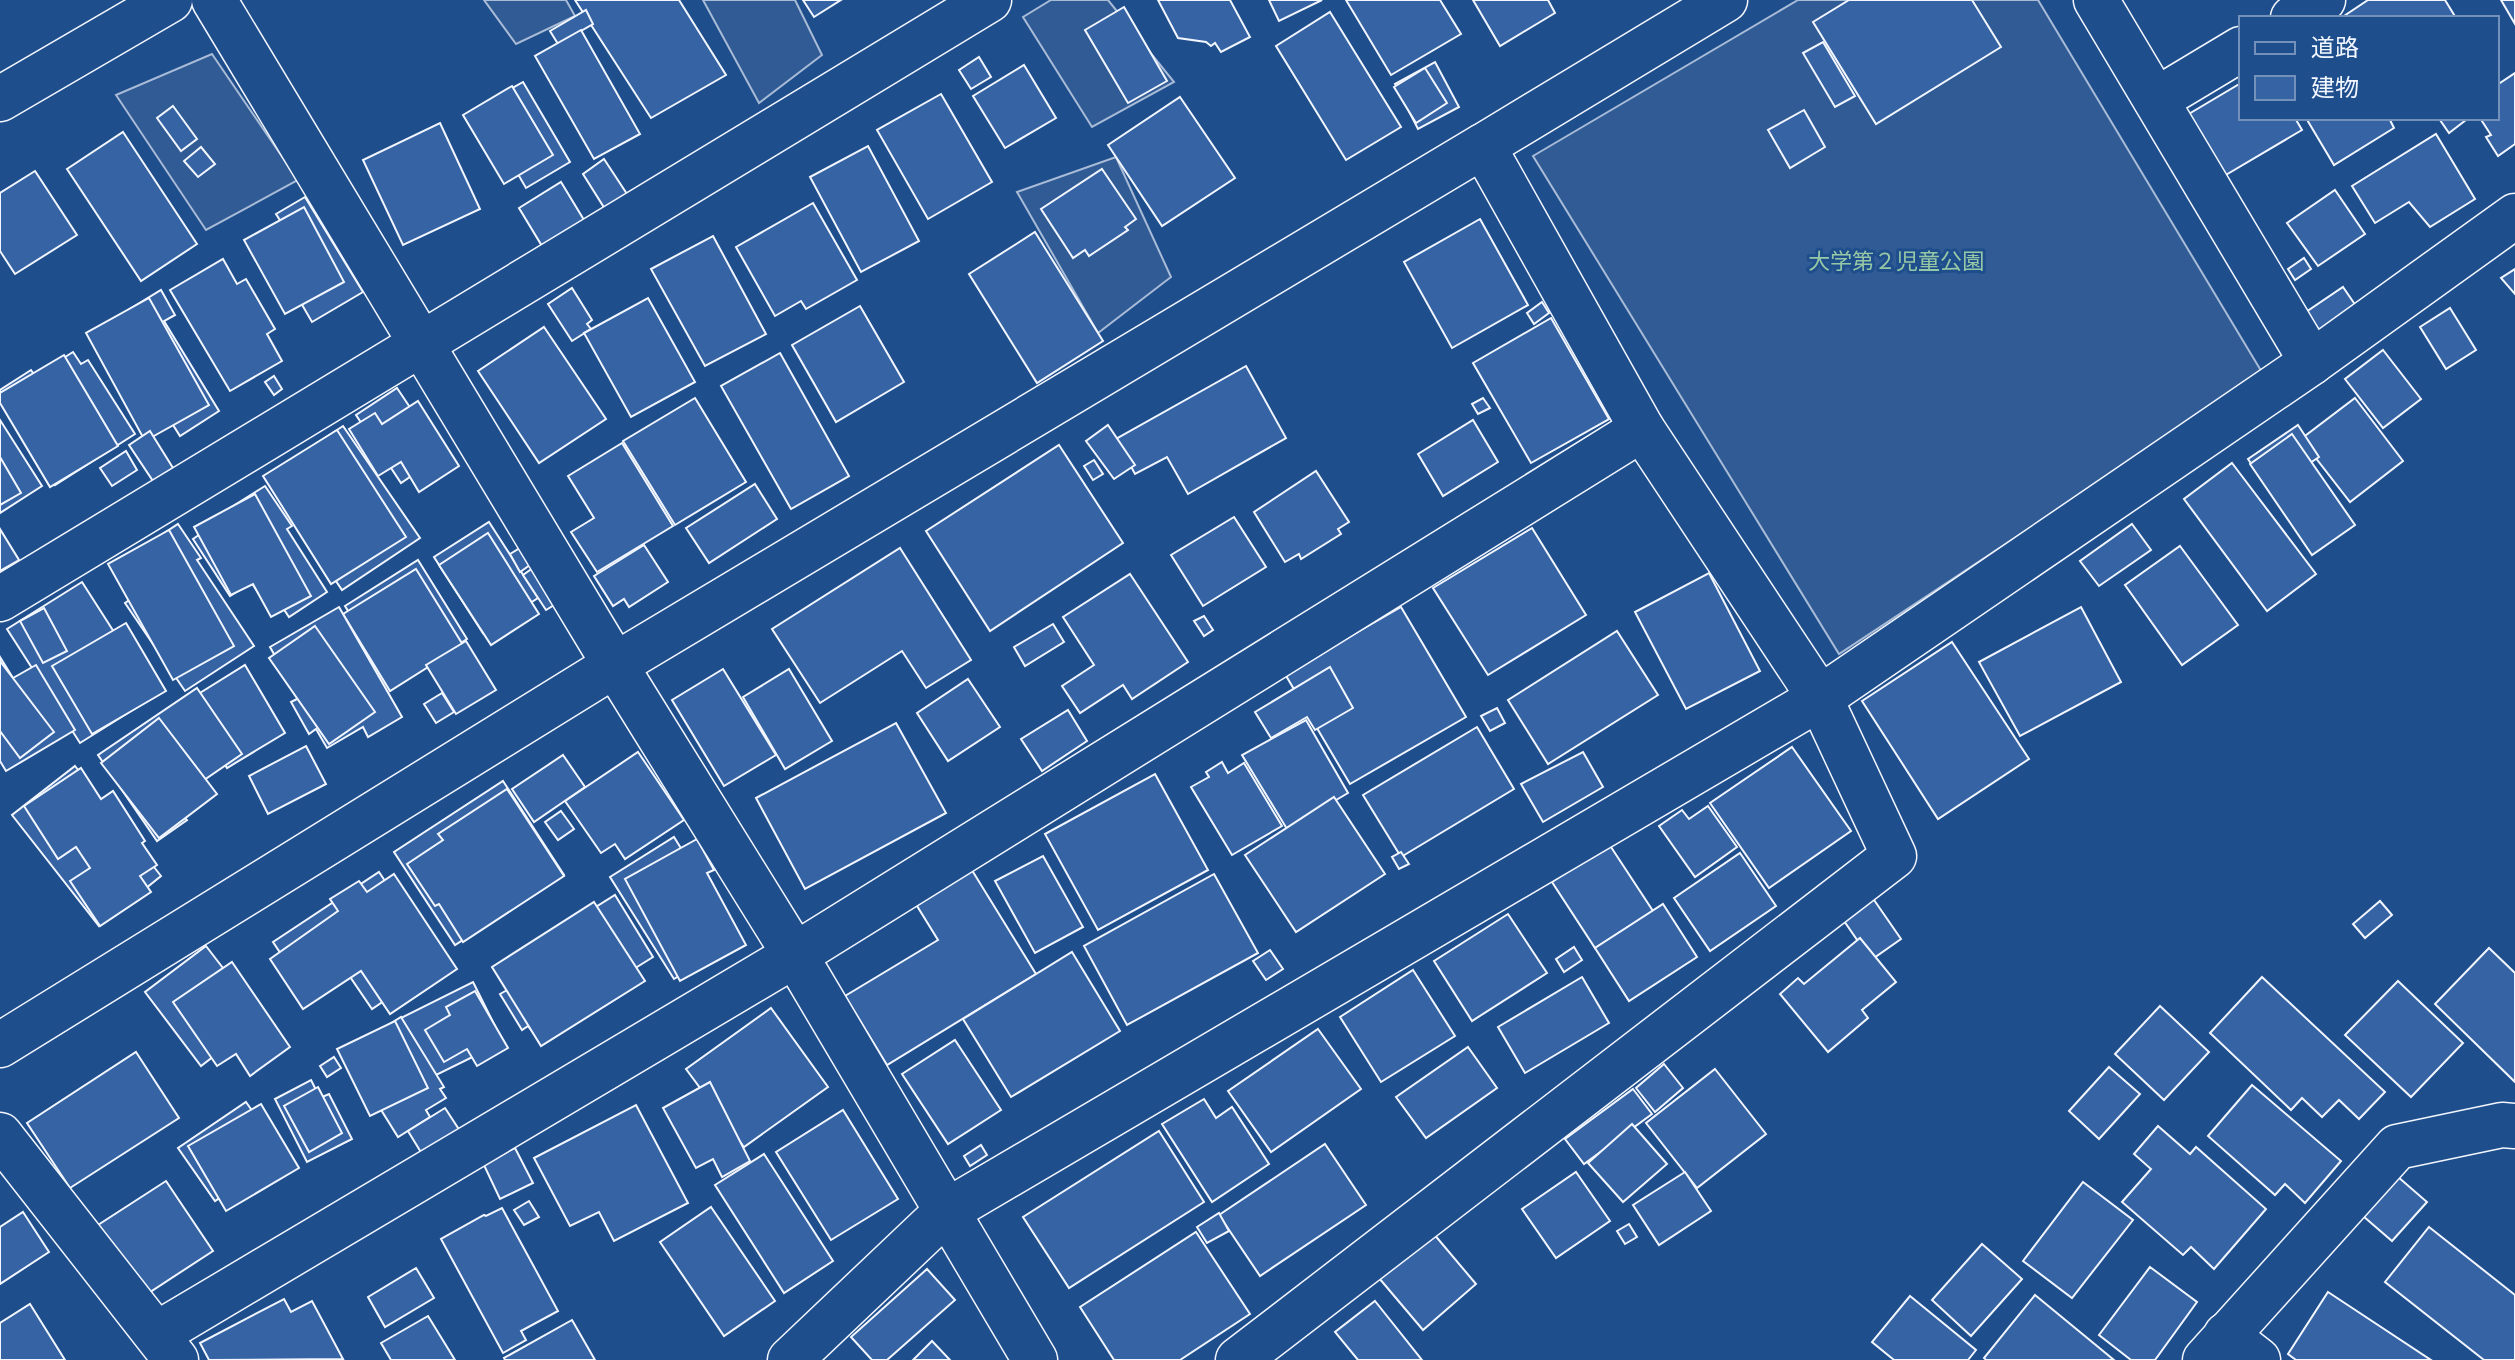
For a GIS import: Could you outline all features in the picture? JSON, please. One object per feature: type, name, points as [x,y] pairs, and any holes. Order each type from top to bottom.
[{"type":"street","points":[[0,99],[170,0]]},
{"type":"street","points":[[214,0],[615,665],[795,955],[1034,1359]]},
{"type":"street","points":[[0,599],[989,0]]},
{"type":"street","points":[[0,1045],[615,665],[1725,0]]},
{"type":"street","points":[[2096,0],[2312,362]]},
{"type":"street","points":[[2296,16],[2323,0]]},
{"type":"street","points":[[2156,100],[2239,50]]},
{"type":"street","points":[[1238,1360],[1894,856],[1820,698],[1642,429],[1483,146]]},
{"type":"street","points":[[790,1360],[947,1211],[1820,698],[2312,362],[2515,216]]},
{"type":"street","points":[[0,1135],[166,1347],[1642,429]]},
{"type":"street","points":[[2230,1352],[2397,1147],[2502,1125],[2515,1126]]},
{"type":"shaded area","points":[[484,0],[566,0],[575,16],[516,44]]},
{"type":"shaded area","points":[[703,0],[795,0],[822,55],[759,103]]},
{"type":"shaded area","points":[[1051,0],[1108,0],[1174,82],[1092,127],[1023,17]]},
{"type":"shaded area","name":"大学第２児童公園","points":[[1798,0],[2038,0],[2263,374],[1839,654],[1533,156]]},
{"type":"shaded area","points":[[212,54],[298,180],[206,230],[116,95]]},
{"type":"shaded area","points":[[1116,157],[1171,277],[1098,333],[1017,192]]},
{"type":"building","points":[[575,0],[679,0],[726,75],[651,118]]},
{"type":"building","points":[[803,0],[841,0],[814,17]]},
{"type":"building","points":[[1158,0],[1230,0],[1250,37],[1221,52],[1215,43],[1211,46],[1206,42],[1178,38]]},
{"type":"building","points":[[1269,0],[1322,0],[1279,21]]},
{"type":"building","points":[[1346,0],[1440,0],[1461,34],[1391,75]]},
{"type":"building","points":[[1473,0],[1548,0],[1555,13],[1500,46]]},
{"type":"building","points":[[1849,0],[1972,0],[2001,47],[1876,124],[1813,22]]},
{"type":"building","points":[[2368,0],[2445,0],[2455,16],[2344,16]]},
{"type":"building","points":[[2501,0],[2515,0],[2515,24]]},
{"type":"building","points":[[1124,7],[1167,81],[1128,103],[1085,30]]},
{"type":"building","points":[[586,10],[593,24],[558,44],[550,31]]},
{"type":"building","points":[[1330,12],[1401,127],[1346,160],[1276,46]]},
{"type":"building","points":[[581,30],[640,134],[594,159],[535,56]]},
{"type":"building","points":[[1823,42],[1855,96],[1835,107],[1803,53]]},
{"type":"building","points":[[979,57],[991,77],[971,89],[959,70]]},
{"type":"building","points":[[1435,62],[1459,107],[1418,129],[1395,84]]},
{"type":"building","points":[[1024,65],[1056,118],[1005,148],[973,96]]},
{"type":"building","points":[[1425,68],[1447,103],[1416,123],[1394,87]]},
{"type":"building","points":[[2515,73],[2515,144],[2498,156],[2486,137],[2491,135],[2481,120],[2499,120],[2499,84]]},
{"type":"building","points":[[523,82],[570,162],[526,188],[479,107]]},
{"type":"building","points":[[2239,84],[2239,120],[2296,120],[2302,130],[2219,179],[2182,118]]},
{"type":"building","points":[[512,86],[553,155],[504,184],[463,115]]},
{"type":"building","points":[[941,94],[992,182],[928,219],[877,130]]},
{"type":"building","points":[[1180,97],[1235,178],[1162,226],[1108,145]]},
{"type":"building","points":[[173,106],[197,139],[181,151],[157,118]]},
{"type":"building","points":[[1804,110],[1825,147],[1790,168],[1768,130]]},
{"type":"building","points":[[2307,120],[2390,120],[2394,128],[2334,165]]},
{"type":"building","points":[[2440,120],[2466,120],[2449,133]]},
{"type":"building","points":[[440,123],[480,209],[403,245],[363,160]]},
{"type":"building","points":[[123,132],[197,244],[141,281],[67,169]]},
{"type":"building","points":[[2436,134],[2475,199],[2430,227],[2409,202],[2375,223],[2352,186]]},
{"type":"building","points":[[868,146],[919,241],[861,272],[810,177]]},
{"type":"building","points":[[201,147],[215,164],[198,177],[184,161]]},
{"type":"building","points":[[604,159],[627,194],[605,209],[583,174]]},
{"type":"building","points":[[1102,169],[1136,219],[1125,227],[1128,230],[1089,256],[1085,250],[1073,258],[1041,209]]},
{"type":"building","points":[[35,171],[77,235],[15,274],[0,251],[0,193]]},
{"type":"building","points":[[561,182],[584,220],[542,246],[519,208]]},
{"type":"building","points":[[2335,190],[2365,234],[2318,266],[2287,223]]},
{"type":"building","points":[[305,197],[363,292],[312,322],[301,303],[295,307],[256,241],[283,225],[276,214]]},
{"type":"building","points":[[813,203],[857,280],[806,309],[801,301],[775,316],[736,247]]},
{"type":"building","points":[[304,207],[344,282],[285,314],[244,240]]},
{"type":"building","points":[[1480,219],[1528,305],[1452,348],[1404,262]]},
{"type":"building","points":[[1035,232],[1103,341],[1037,383],[969,274]]},
{"type":"building","points":[[713,236],[766,334],[705,366],[651,269]]},
{"type":"building","points":[[2304,258],[2311,269],[2295,280],[2288,269]]},
{"type":"building","points":[[223,259],[237,284],[246,279],[275,329],[267,334],[282,361],[230,391],[170,290]]},
{"type":"building","points":[[2515,269],[2515,294],[2501,278]]},
{"type":"building","points":[[2343,287],[2356,306],[2319,330],[2306,312]]},
{"type":"building","points":[[572,288],[592,320],[587,324],[591,329],[572,341],[548,304]]},
{"type":"building","points":[[161,290],[175,315],[164,321],[219,411],[180,436],[163,409],[145,420],[92,332]]},
{"type":"building","points":[[149,298],[209,405],[145,441],[86,333]]},
{"type":"building","points":[[648,298],[695,382],[631,417],[584,333]]},
{"type":"building","points":[[1542,302],[1549,313],[1534,324],[1527,313]]},
{"type":"building","points":[[860,306],[904,382],[836,422],[792,345]]},
{"type":"building","points":[[2450,308],[2476,350],[2446,369],[2420,327]]},
{"type":"building","points":[[1551,318],[1609,419],[1531,463],[1473,363]]},
{"type":"building","points":[[544,327],[606,419],[539,463],[478,371]]},
{"type":"building","points":[[2383,350],[2421,399],[2383,428],[2345,379]]},
{"type":"building","points":[[73,352],[81,364],[88,360],[135,434],[55,485],[0,398],[0,390],[31,370],[35,376]]},
{"type":"building","points":[[780,353],[849,476],[791,509],[721,386]]},
{"type":"building","points":[[64,355],[118,446],[50,487],[0,403],[0,393]]},
{"type":"building","points":[[1246,366],[1286,438],[1188,494],[1167,457],[1135,474],[1116,439]]},
{"type":"building","points":[[274,376],[282,389],[274,395],[265,382]]},
{"type":"building","points":[[397,388],[442,455],[401,483],[356,415]]},
{"type":"building","points":[[695,398],[746,482],[675,525],[623,441]]},
{"type":"building","points":[[1483,398],[1490,408],[1478,414],[1472,404]]},
{"type":"building","points":[[2355,398],[2403,461],[2350,502],[2301,439]]},
{"type":"building","points":[[418,401],[459,466],[419,492],[401,462],[378,476],[349,429],[375,413],[382,424]]},
{"type":"building","points":[[0,420],[42,486],[0,513]]},
{"type":"building","points":[[1473,420],[1498,462],[1443,496],[1418,454]]},
{"type":"building","points":[[1108,425],[1135,465],[1114,479],[1086,441]]},
{"type":"building","points":[[2298,425],[2319,457],[2307,465],[2301,458],[2267,482],[2270,485],[2267,487],[2248,459]]},
{"type":"building","points":[[343,426],[420,538],[342,590],[277,493],[315,468],[305,451]]},
{"type":"building","points":[[337,430],[406,537],[331,584],[263,476]]},
{"type":"building","points":[[150,431],[173,468],[153,481],[129,445]]},
{"type":"building","points":[[2292,434],[2355,525],[2312,555],[2250,464]]},
{"type":"building","points":[[622,443],[673,526],[597,572],[571,532],[594,518],[568,476]]},
{"type":"building","points":[[1059,445],[1123,543],[990,631],[926,531]]},
{"type":"building","points":[[126,451],[137,470],[112,486],[100,468]]},
{"type":"building","points":[[0,457],[21,493],[0,505]]},
{"type":"building","points":[[1094,460],[1103,474],[1093,480],[1084,466]]},
{"type":"building","points":[[2232,463],[2316,574],[2267,611],[2184,499]]},
{"type":"building","points":[[1316,471],[1349,522],[1338,529],[1341,534],[1301,559],[1299,554],[1285,562],[1254,512]]},
{"type":"building","points":[[755,484],[777,519],[709,563],[686,528]]},
{"type":"building","points":[[265,486],[292,526],[287,529],[327,592],[289,617],[271,590],[261,597],[251,582],[230,596],[193,539],[206,530],[203,525]]},
{"type":"building","points":[[255,494],[311,596],[271,617],[253,584],[231,595],[194,527]]},
{"type":"building","points":[[1234,517],[1266,567],[1203,606],[1171,555]]},
{"type":"building","points":[[489,522],[538,598],[483,633],[434,557]]},
{"type":"building","points":[[178,524],[201,558],[197,560],[254,646],[185,691],[125,603],[169,573],[149,543]]},
{"type":"building","points":[[2132,524],[2151,550],[2099,586],[2080,561]]},
{"type":"building","points":[[1532,528],[1586,615],[1488,675],[1433,588]]},
{"type":"building","points":[[0,529],[19,560],[0,571]]},
{"type":"building","points":[[169,530],[234,646],[173,680],[108,564]]},
{"type":"building","points":[[488,533],[539,614],[491,645],[439,565]]},
{"type":"building","points":[[644,545],[668,582],[629,607],[624,599],[613,606],[594,576]]},
{"type":"building","points":[[2180,546],[2238,625],[2182,665],[2125,585]]},
{"type":"building","points":[[520,548],[530,565],[520,572],[510,554]]},
{"type":"building","points":[[900,548],[971,660],[926,688],[902,651],[820,703],[772,629]]},
{"type":"building","points":[[418,560],[467,639],[394,685],[345,606]]},
{"type":"building","points":[[533,568],[556,604],[546,610],[523,575]]},
{"type":"building","points":[[416,569],[463,645],[390,691],[343,614]]},
{"type":"building","points":[[1709,573],[1760,671],[1686,709],[1635,612]]},
{"type":"building","points":[[1130,574],[1188,662],[1132,699],[1123,685],[1080,713],[1062,686],[1094,665],[1063,617]]},
{"type":"building","points":[[82,582],[155,696],[80,743],[7,629]]},
{"type":"building","points":[[339,607],[402,717],[368,737],[363,727],[327,748],[316,729],[309,734],[291,702],[299,698],[270,647]]},
{"type":"building","points":[[1401,607],[1466,717],[1350,784],[1285,674]]},
{"type":"building","points":[[2081,607],[2121,682],[2020,736],[1979,662]]},
{"type":"building","points":[[44,608],[67,651],[43,663],[20,621]]},
{"type":"building","points":[[1204,616],[1213,630],[1204,636],[1194,621]]},
{"type":"building","points":[[126,623],[166,691],[92,734],[52,666]]},
{"type":"building","points":[[1053,624],[1064,642],[1025,666],[1014,647]]},
{"type":"building","points":[[315,626],[375,712],[329,744],[269,658]]},
{"type":"building","points":[[1617,631],[1658,695],[1548,764],[1508,700]]},
{"type":"building","points":[[466,641],[496,690],[456,714],[426,665]]},
{"type":"building","points":[[1952,642],[2029,759],[1938,819],[1862,701]]},
{"type":"building","points":[[0,657],[13,678],[36,665],[75,730],[6,771],[0,761]]},
{"type":"building","points":[[0,661],[54,732],[20,758],[0,731]]},
{"type":"building","points":[[245,665],[285,733],[227,768],[187,701]]},
{"type":"building","points":[[1330,667],[1353,708],[1315,730],[1307,717],[1271,738],[1255,712]]},
{"type":"building","points":[[723,669],[776,755],[724,786],[672,700]]},
{"type":"building","points":[[789,669],[832,741],[785,769],[743,697]]},
{"type":"building","points":[[968,679],[1000,727],[948,761],[917,713]]},
{"type":"building","points":[[197,688],[242,754],[194,787],[204,802],[183,816],[187,820],[157,841],[98,755]]},
{"type":"building","points":[[442,693],[454,712],[436,723],[424,704]]},
{"type":"building","points":[[1497,708],[1505,723],[1490,731],[1481,716]]},
{"type":"building","points":[[1068,710],[1087,741],[1042,771],[1021,739]]},
{"type":"building","points":[[159,718],[217,794],[159,838],[101,763]]},
{"type":"building","points":[[1306,720],[1348,793],[1287,829],[1242,755]]},
{"type":"building","points":[[896,723],[946,813],[805,889],[756,798]]},
{"type":"building","points":[[1477,727],[1514,789],[1401,857],[1363,795]]},
{"type":"building","points":[[306,746],[326,784],[268,814],[249,776]]},
{"type":"building","points":[[1792,747],[1851,831],[1769,888],[1710,803]]},
{"type":"building","points":[[638,752],[684,820],[625,859],[615,844],[601,853],[565,801]]},
{"type":"building","points":[[1583,752],[1603,787],[1543,822],[1521,784]]},
{"type":"building","points":[[563,755],[585,787],[534,822],[512,789]]},
{"type":"building","points":[[1222,762],[1228,773],[1244,763],[1282,826],[1232,855],[1191,787],[1209,777],[1206,772]]},
{"type":"building","points":[[75,766],[161,876],[99,926],[12,815]]},
{"type":"building","points":[[81,768],[101,799],[113,791],[157,865],[140,876],[151,892],[100,926],[70,881],[90,868],[76,847],[58,859],[24,806]]},
{"type":"building","points":[[1155,774],[1208,870],[1098,930],[1045,834]]},
{"type":"building","points":[[503,781],[564,875],[455,945],[394,852]]},
{"type":"building","points":[[507,789],[564,876],[463,942],[439,904],[435,906],[407,864],[443,840],[438,834]]},
{"type":"building","points":[[1334,797],[1385,874],[1296,932],[1245,855]]},
{"type":"building","points":[[1708,806],[1737,847],[1695,877],[1659,826],[1682,810],[1689,819]]},
{"type":"building","points":[[561,811],[574,829],[558,840],[545,822]]},
{"type":"building","points":[[674,837],[738,940],[674,979],[610,877]]},
{"type":"building","points":[[697,839],[714,870],[707,873],[746,945],[680,981],[625,879]]},
{"type":"building","points":[[1609,844],[1653,911],[1595,948],[1552,882]]},
{"type":"building","points":[[1401,852],[1409,864],[1399,869],[1392,857]]},
{"type":"building","points":[[1740,853],[1776,906],[1710,951],[1674,898]]},
{"type":"building","points":[[1043,856],[1083,927],[1035,953],[995,881]]},
{"type":"building","points":[[970,867],[1036,974],[887,1065],[845,996],[938,940],[914,901]]},
{"type":"building","points":[[379,872],[440,963],[372,1009],[346,971],[309,996],[273,942]]},
{"type":"building","points":[[394,874],[457,969],[390,1014],[361,971],[303,1009],[270,959],[338,911],[330,899],[359,881],[367,892]]},
{"type":"building","points":[[1214,874],[1258,953],[1127,1025],[1084,946]]},
{"type":"building","points":[[615,895],[653,957],[533,1032],[528,1026],[522,1030],[500,994],[509,989],[497,969]]},
{"type":"building","points":[[1872,897],[1901,939],[1871,960],[1842,918]]},
{"type":"building","points":[[2380,901],[2392,915],[2365,938],[2353,924]]},
{"type":"building","points":[[594,902],[645,981],[541,1046],[492,967]]},
{"type":"building","points":[[1663,904],[1697,957],[1629,1001],[1595,948]]},
{"type":"building","points":[[1508,914],[1547,973],[1472,1021],[1434,961]]},
{"type":"building","points":[[1860,938],[1896,982],[1862,1010],[1868,1018],[1828,1052],[1780,994],[1798,978],[1804,984]]},
{"type":"building","points":[[206,946],[277,1038],[251,1058],[236,1039],[201,1066],[145,992]]},
{"type":"building","points":[[1574,947],[1582,960],[1564,972],[1556,959]]},
{"type":"building","points":[[2489,948],[2515,973],[2515,1082],[2435,1004]]},
{"type":"building","points":[[1270,950],[1283,969],[1266,980],[1253,961]]},
{"type":"building","points":[[1072,952],[1120,1031],[1011,1097],[963,1019]]},
{"type":"building","points":[[232,962],[290,1047],[250,1076],[236,1054],[217,1066],[173,1002]]},
{"type":"building","points":[[1413,970],[1455,1036],[1381,1082],[1340,1017]]},
{"type":"building","points":[[1582,977],[1609,1023],[1525,1073],[1498,1027]]},
{"type":"building","points":[[2262,977],[2385,1092],[2359,1119],[2339,1100],[2322,1117],[2302,1098],[2291,1110],[2210,1033]]},
{"type":"building","points":[[2398,981],[2463,1043],[2411,1097],[2345,1035]]},
{"type":"building","points":[[473,982],[503,1042],[424,1081],[395,1021]]},
{"type":"building","points":[[475,991],[508,1048],[477,1066],[467,1049],[444,1062],[425,1030],[450,1015],[446,1007]]},
{"type":"building","points":[[2160,1006],[2209,1052],[2164,1100],[2115,1054]]},
{"type":"building","points":[[771,1008],[828,1087],[744,1147],[686,1069]]},
{"type":"building","points":[[401,1017],[444,1087],[440,1089],[446,1098],[426,1110],[430,1117],[398,1137],[345,1052]]},
{"type":"building","points":[[395,1021],[428,1088],[370,1116],[337,1049]]},
{"type":"building","points":[[1318,1029],[1361,1089],[1271,1152],[1228,1091]]},
{"type":"building","points":[[955,1040],[1001,1110],[948,1144],[902,1074]]},
{"type":"building","points":[[1468,1047],[1497,1088],[1426,1138],[1396,1097]]},
{"type":"building","points":[[136,1052],[179,1118],[70,1188],[27,1123]]},
{"type":"building","points":[[334,1057],[341,1068],[327,1077],[320,1066]]},
{"type":"building","points":[[1664,1064],[1683,1088],[1655,1112],[1636,1088]]},
{"type":"building","points":[[2109,1067],[2140,1094],[2099,1139],[2069,1111]]},
{"type":"building","points":[[1715,1069],[1766,1134],[1697,1188],[1646,1123]]},
{"type":"building","points":[[311,1080],[320,1098],[329,1094],[352,1139],[307,1162],[275,1099]]},
{"type":"building","points":[[710,1082],[750,1161],[722,1177],[713,1159],[696,1168],[663,1108]]},
{"type":"building","points":[[2252,1085],[2341,1161],[2305,1203],[2285,1184],[2275,1195],[2208,1136]]},
{"type":"building","points":[[318,1087],[342,1133],[309,1152],[284,1106]]},
{"type":"building","points":[[1633,1089],[1652,1114],[1584,1164],[1565,1139]]},
{"type":"building","points":[[1204,1099],[1216,1118],[1232,1107],[1269,1164],[1212,1202],[1162,1124]]},
{"type":"building","points":[[246,1102],[283,1155],[215,1201],[178,1148]]},
{"type":"building","points":[[261,1104],[299,1168],[226,1211],[188,1146]]},
{"type":"building","points":[[636,1105],[688,1203],[614,1241],[599,1212],[570,1226],[534,1158]]},
{"type":"building","points":[[445,1108],[460,1131],[422,1154],[408,1131]]},
{"type":"building","points":[[843,1110],[898,1199],[831,1240],[776,1152]]},
{"type":"building","points":[[1632,1124],[1667,1164],[1623,1202],[1588,1163]]},
{"type":"building","points":[[2158,1126],[2190,1154],[2196,1147],[2266,1209],[2214,1269],[2191,1247],[2183,1255],[2122,1202],[2151,1169],[2134,1154]]},
{"type":"building","points":[[1159,1131],[1204,1202],[1069,1288],[1023,1217]]},
{"type":"building","points":[[1325,1144],[1366,1205],[1260,1276],[1219,1215]]},
{"type":"building","points":[[981,1145],[987,1155],[970,1166],[964,1156]]},
{"type":"building","points":[[515,1148],[533,1183],[500,1199],[483,1163]]},
{"type":"building","points":[[764,1154],[833,1261],[784,1293],[715,1185]]},
{"type":"building","points":[[2390,1170],[2427,1202],[2392,1241],[2356,1210]]},
{"type":"building","points":[[1576,1172],[1610,1221],[1556,1258],[1522,1209]]},
{"type":"building","points":[[1685,1172],[1711,1211],[1659,1245],[1633,1205]]},
{"type":"building","points":[[166,1181],[213,1251],[144,1296],[98,1225]]},
{"type":"building","points":[[2083,1182],[2133,1220],[2072,1298],[2023,1261]]},
{"type":"building","points":[[529,1201],[539,1217],[524,1225],[514,1210]]},
{"type":"building","points":[[711,1207],[775,1301],[724,1336],[660,1242]]},
{"type":"building","points":[[502,1208],[558,1311],[521,1331],[526,1340],[503,1353],[441,1239]]},
{"type":"building","points":[[23,1212],[49,1252],[0,1284],[0,1227]]},
{"type":"building","points":[[1219,1213],[1229,1231],[1207,1243],[1197,1227]]},
{"type":"building","points":[[1629,1224],[1637,1237],[1625,1244],[1617,1231]]},
{"type":"building","points":[[2429,1227],[2515,1295],[2515,1360],[2484,1360],[2385,1282]]},
{"type":"building","points":[[1196,1232],[1250,1314],[1180,1360],[1114,1360],[1080,1307]]},
{"type":"building","points":[[1433,1233],[1476,1284],[1423,1330],[1379,1278]]},
{"type":"building","points":[[1982,1244],[2022,1279],[1971,1336],[1932,1300]]},
{"type":"building","points":[[2150,1267],[2197,1302],[2155,1360],[2131,1360],[2099,1335]]},
{"type":"building","points":[[416,1268],[434,1298],[385,1327],[368,1297]]},
{"type":"building","points":[[927,1269],[955,1300],[887,1360],[872,1360],[851,1337]]},
{"type":"building","points":[[2328,1292],[2431,1360],[2296,1360],[2288,1354]]},
{"type":"building","points":[[2035,1295],[2114,1360],[1986,1360],[1984,1358]]},
{"type":"building","points":[[1910,1296],[1976,1350],[1968,1360],[1894,1360],[1872,1342]]},
{"type":"building","points":[[284,1299],[291,1312],[312,1301],[343,1359],[209,1360],[200,1343]]},
{"type":"building","points":[[1375,1301],[1422,1360],[1358,1360],[1335,1332]]},
{"type":"building","points":[[30,1304],[65,1360],[0,1360],[0,1323]]},
{"type":"building","points":[[428,1316],[455,1360],[391,1360],[381,1343]]},
{"type":"building","points":[[572,1320],[595,1360],[505,1360],[504,1358]]},
{"type":"building","points":[[932,1341],[950,1360],[913,1360]]}]
